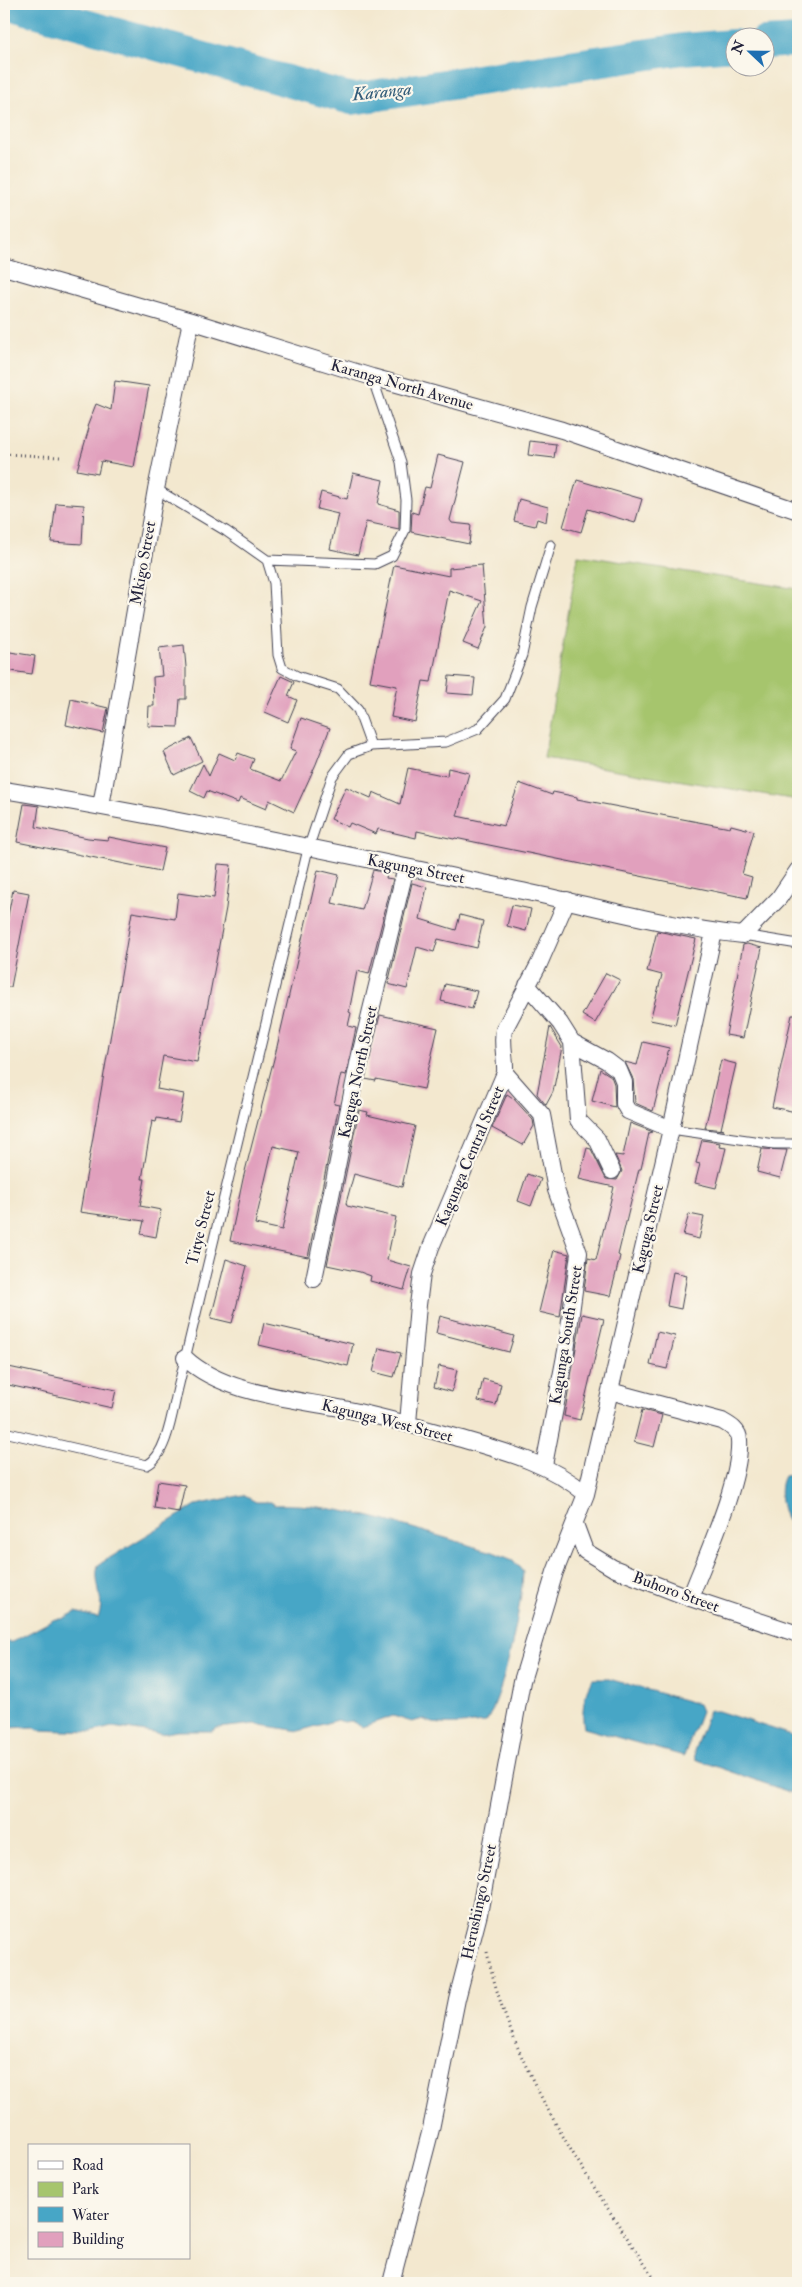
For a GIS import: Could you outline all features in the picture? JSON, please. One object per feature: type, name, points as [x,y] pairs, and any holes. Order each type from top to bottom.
[{"type":"street","name":"Karanga North Avenue","points":[[4,267],[191,321],[372,377],[562,430],[798,511]]},
{"type":"street","name":"Mkigo Street","points":[[101,806],[156,489],[191,321]]},
{"type":"street","name":"Kagunga Street","points":[[4,790],[101,806],[567,900],[714,932],[743,935]]},
{"type":"street","name":"Kaguga North Street","points":[[314,1279],[359,1059],[406,867]]},
{"type":"street","points":[[743,935],[779,898],[798,870]]},
{"type":"street","name":"Kagunga Central Street","points":[[408,1423],[422,1274],[431,1247],[505,1073],[506,1060],[502,1039],[504,1030],[567,900]]},
{"type":"street","name":"Kaguga Street","points":[[575,1524],[586,1494],[671,1129],[714,932]]},
{"type":"street","points":[[527,985],[560,1023],[572,1042],[578,1120],[596,1140],[612,1171]]},
{"type":"street","points":[[572,1042],[607,1061],[619,1070],[624,1082],[624,1104],[628,1111],[671,1129]]},
{"type":"street","name":"Kagunga South Street","points":[[505,1073],[542,1116],[556,1190],[579,1253],[566,1351],[544,1465]]},
{"type":"street","name":"Kagunga West Street","points":[[185,1358],[196,1369],[226,1383],[408,1423],[544,1465],[568,1478],[586,1494]]},
{"type":"street","points":[[610,1391],[722,1421],[734,1428],[739,1438],[734,1473],[719,1521],[690,1598]]},
{"type":"street","name":"Buhoro Street","points":[[575,1524],[585,1551],[613,1568],[690,1598],[798,1634]]},
{"type":"street","name":"Herushingo Street","points":[[391,2283],[431,2129],[457,1999],[479,1914],[522,1681],[555,1572],[575,1524]]},
{"type":"lane","points":[[156,489],[226,531],[267,560],[368,565],[375,564],[392,556],[405,530],[406,500],[400,462],[372,377]]},
{"type":"lane","name":"Titye Street","points":[[4,1432],[147,1465],[156,1460],[162,1449],[185,1358],[308,848],[332,776],[349,754],[371,746],[446,742],[478,729],[505,700],[522,655],[532,607],[550,545]]},
{"type":"lane","points":[[267,560],[274,583],[278,655],[282,668],[297,676],[338,689],[358,710],[371,746]]},
{"type":"lane","points":[[743,935],[798,944]]},
{"type":"lane","points":[[671,1129],[774,1144],[798,1144]]},
{"type":"path","points":[[4,454],[61,457]]},
{"type":"path","points":[[485,1942],[495,1989],[529,2073],[569,2150],[657,2283]]},
{"type":"green space","points":[[578,555],[798,589],[798,800],[544,758]]},
{"type":"water","points":[[798,1474],[798,1519],[787,1521],[781,1498],[782,1481],[784,1476]]},
{"type":"water","points":[[243,1495],[256,1502],[270,1502],[274,1505],[299,1505],[355,1513],[413,1528],[493,1552],[513,1560],[523,1572],[516,1627],[499,1691],[486,1722],[444,1724],[429,1722],[423,1719],[412,1722],[393,1716],[362,1727],[351,1721],[337,1720],[299,1731],[255,1724],[217,1728],[212,1731],[177,1731],[161,1734],[112,1727],[92,1732],[38,1730],[34,1727],[4,1728],[4,1642],[12,1642],[55,1619],[62,1619],[76,1612],[98,1618],[101,1605],[97,1579],[98,1565],[196,1505]]},
{"type":"water","points":[[593,1679],[609,1679],[698,1704],[701,1711],[684,1756],[584,1728],[584,1702],[587,1689]]},
{"type":"water","points":[[709,1711],[718,1711],[798,1737],[798,1795],[695,1759],[694,1751]]},
{"type":"building","points":[[115,381],[149,386],[134,467],[101,461],[98,474],[77,470],[89,428],[87,427],[96,404],[111,410]]},
{"type":"building","points":[[530,441],[556,444],[554,458],[528,455]]},
{"type":"building","points":[[438,455],[465,462],[450,520],[452,523],[471,525],[469,544],[411,532],[412,512],[418,514],[425,487],[430,488]]},
{"type":"building","points":[[353,473],[383,480],[378,504],[399,510],[399,529],[366,522],[358,555],[330,549],[338,514],[317,509],[321,492],[347,499]]},
{"type":"building","points":[[577,480],[642,499],[635,523],[588,509],[581,532],[563,527]]},
{"type":"building","points":[[519,499],[548,507],[546,522],[537,519],[535,526],[514,521]]},
{"type":"building","points":[[56,503],[84,505],[82,544],[51,542]]},
{"type":"building","points":[[394,565],[449,576],[449,568],[482,565],[487,627],[478,649],[463,643],[482,601],[449,590],[431,682],[423,681],[415,722],[391,717],[397,686],[370,681]]},
{"type":"building","points":[[184,645],[186,699],[180,699],[178,727],[148,726],[149,706],[154,706],[153,677],[162,676],[159,648]]},
{"type":"building","points":[[4,651],[35,656],[32,674],[4,670]]},
{"type":"building","points":[[281,676],[294,682],[288,696],[297,700],[288,722],[265,712]]},
{"type":"building","points":[[449,676],[475,678],[473,695],[447,693]]},
{"type":"building","points":[[71,699],[108,708],[103,733],[66,725]]},
{"type":"building","points":[[301,718],[330,728],[294,812],[269,800],[266,809],[240,798],[238,803],[207,791],[204,798],[190,791],[203,764],[209,776],[219,753],[235,760],[238,753],[254,759],[250,769],[281,781],[296,751],[290,749]]},
{"type":"building","points":[[191,738],[202,761],[174,775],[164,752]]},
{"type":"building","points":[[408,768],[447,776],[448,768],[469,773],[457,816],[504,826],[519,783],[552,795],[553,792],[577,797],[577,799],[730,828],[731,825],[754,831],[742,874],[752,877],[747,898],[417,831],[416,838],[378,829],[376,834],[350,823],[348,827],[331,819],[346,787],[371,798],[373,792],[400,804]]},
{"type":"building","points":[[24,804],[39,806],[36,827],[88,838],[108,840],[109,837],[165,848],[160,871],[17,842]]},
{"type":"building","points":[[218,864],[231,865],[226,908],[197,1062],[163,1056],[157,1089],[184,1094],[179,1122],[157,1118],[156,1122],[152,1121],[142,1179],[145,1179],[140,1206],[161,1210],[156,1237],[141,1234],[144,1221],[80,1212],[132,912],[175,919],[178,893],[214,898]]},
{"type":"building","points":[[318,870],[339,875],[332,903],[362,910],[373,870],[387,873],[386,878],[393,879],[369,974],[357,971],[348,1026],[356,1028],[346,1075],[341,1074],[334,1104],[339,1105],[308,1257],[230,1241],[243,1179],[276,1051]],"holes":[[[273,1146],[299,1152],[282,1230],[255,1224]]]},
{"type":"building","points":[[412,883],[427,887],[420,919],[456,930],[460,915],[483,921],[477,948],[438,939],[434,952],[417,947],[407,989],[388,984]]},
{"type":"building","points":[[13,890],[29,893],[11,987],[4,987],[4,921],[7,921]]},
{"type":"building","points":[[512,905],[531,909],[526,931],[507,926]]},
{"type":"building","points":[[657,931],[696,939],[675,1025],[650,1020],[662,975],[647,971]]},
{"type":"building","points":[[747,944],[762,948],[743,1038],[726,1035],[743,945]]},
{"type":"building","points":[[606,973],[620,980],[595,1023],[582,1015]]},
{"type":"building","points":[[445,984],[477,991],[472,1009],[441,1001]]},
{"type":"building","points":[[380,1015],[438,1028],[424,1089],[376,1079],[376,1081],[365,1079]]},
{"type":"building","points":[[792,1015],[798,1015],[798,1100],[796,1112],[772,1107]]},
{"type":"building","points":[[550,1027],[562,1047],[553,1092],[546,1105],[537,1094]]},
{"type":"building","points":[[643,1042],[669,1048],[653,1111],[635,1103],[633,1079],[625,1062],[637,1065]]},
{"type":"building","points":[[721,1060],[736,1064],[721,1129],[724,1130],[705,1128]]},
{"type":"building","points":[[600,1069],[611,1076],[614,1084],[615,1107],[592,1101]]},
{"type":"building","points":[[507,1094],[533,1120],[534,1126],[523,1145],[492,1128]]},
{"type":"building","points":[[359,1110],[368,1112],[367,1115],[415,1126],[402,1187],[354,1174],[346,1203],[347,1206],[396,1217],[387,1260],[411,1267],[404,1290],[370,1281],[371,1276],[360,1272],[327,1265]]},
{"type":"building","points":[[630,1123],[653,1132],[649,1133],[641,1169],[639,1169],[610,1296],[584,1291],[588,1258],[596,1260],[614,1187],[579,1179],[587,1148],[591,1149],[606,1179],[617,1180],[622,1171],[615,1155],[623,1156]]},
{"type":"building","points":[[702,1140],[720,1143],[719,1147],[726,1148],[716,1188],[695,1183],[700,1164],[696,1163]]},
{"type":"building","points":[[762,1149],[787,1150],[780,1178],[757,1172]]},
{"type":"building","points":[[527,1174],[541,1179],[531,1206],[518,1201]]},
{"type":"building","points":[[689,1214],[704,1217],[699,1239],[683,1235]]},
{"type":"building","points":[[554,1250],[569,1254],[560,1317],[539,1312]]},
{"type":"building","points":[[226,1259],[247,1266],[232,1323],[211,1318]]},
{"type":"building","points":[[673,1272],[687,1275],[681,1309],[667,1306]]},
{"type":"building","points":[[582,1314],[604,1319],[580,1420],[564,1416]]},
{"type":"building","points":[[440,1316],[514,1336],[509,1352],[436,1333]]},
{"type":"building","points":[[264,1323],[353,1344],[348,1366],[259,1345]]},
{"type":"building","points":[[657,1332],[675,1336],[667,1369],[650,1365]]},
{"type":"building","points":[[379,1348],[401,1353],[394,1377],[373,1372]]},
{"type":"building","points":[[4,1366],[116,1390],[112,1408],[4,1384]]},
{"type":"building","points":[[439,1366],[457,1370],[452,1392],[434,1387]]},
{"type":"building","points":[[483,1379],[501,1384],[496,1405],[478,1401]]},
{"type":"building","points":[[642,1410],[662,1415],[654,1447],[634,1442]]},
{"type":"building","points":[[158,1481],[185,1485],[179,1512],[154,1508]]},
{"type":"waterway","name":"Karanga","points":[[9,4],[352,99],[683,49],[724,46]]},
{"type":"waterway","name":"Karanga","points":[[774,42],[798,41]]}]
